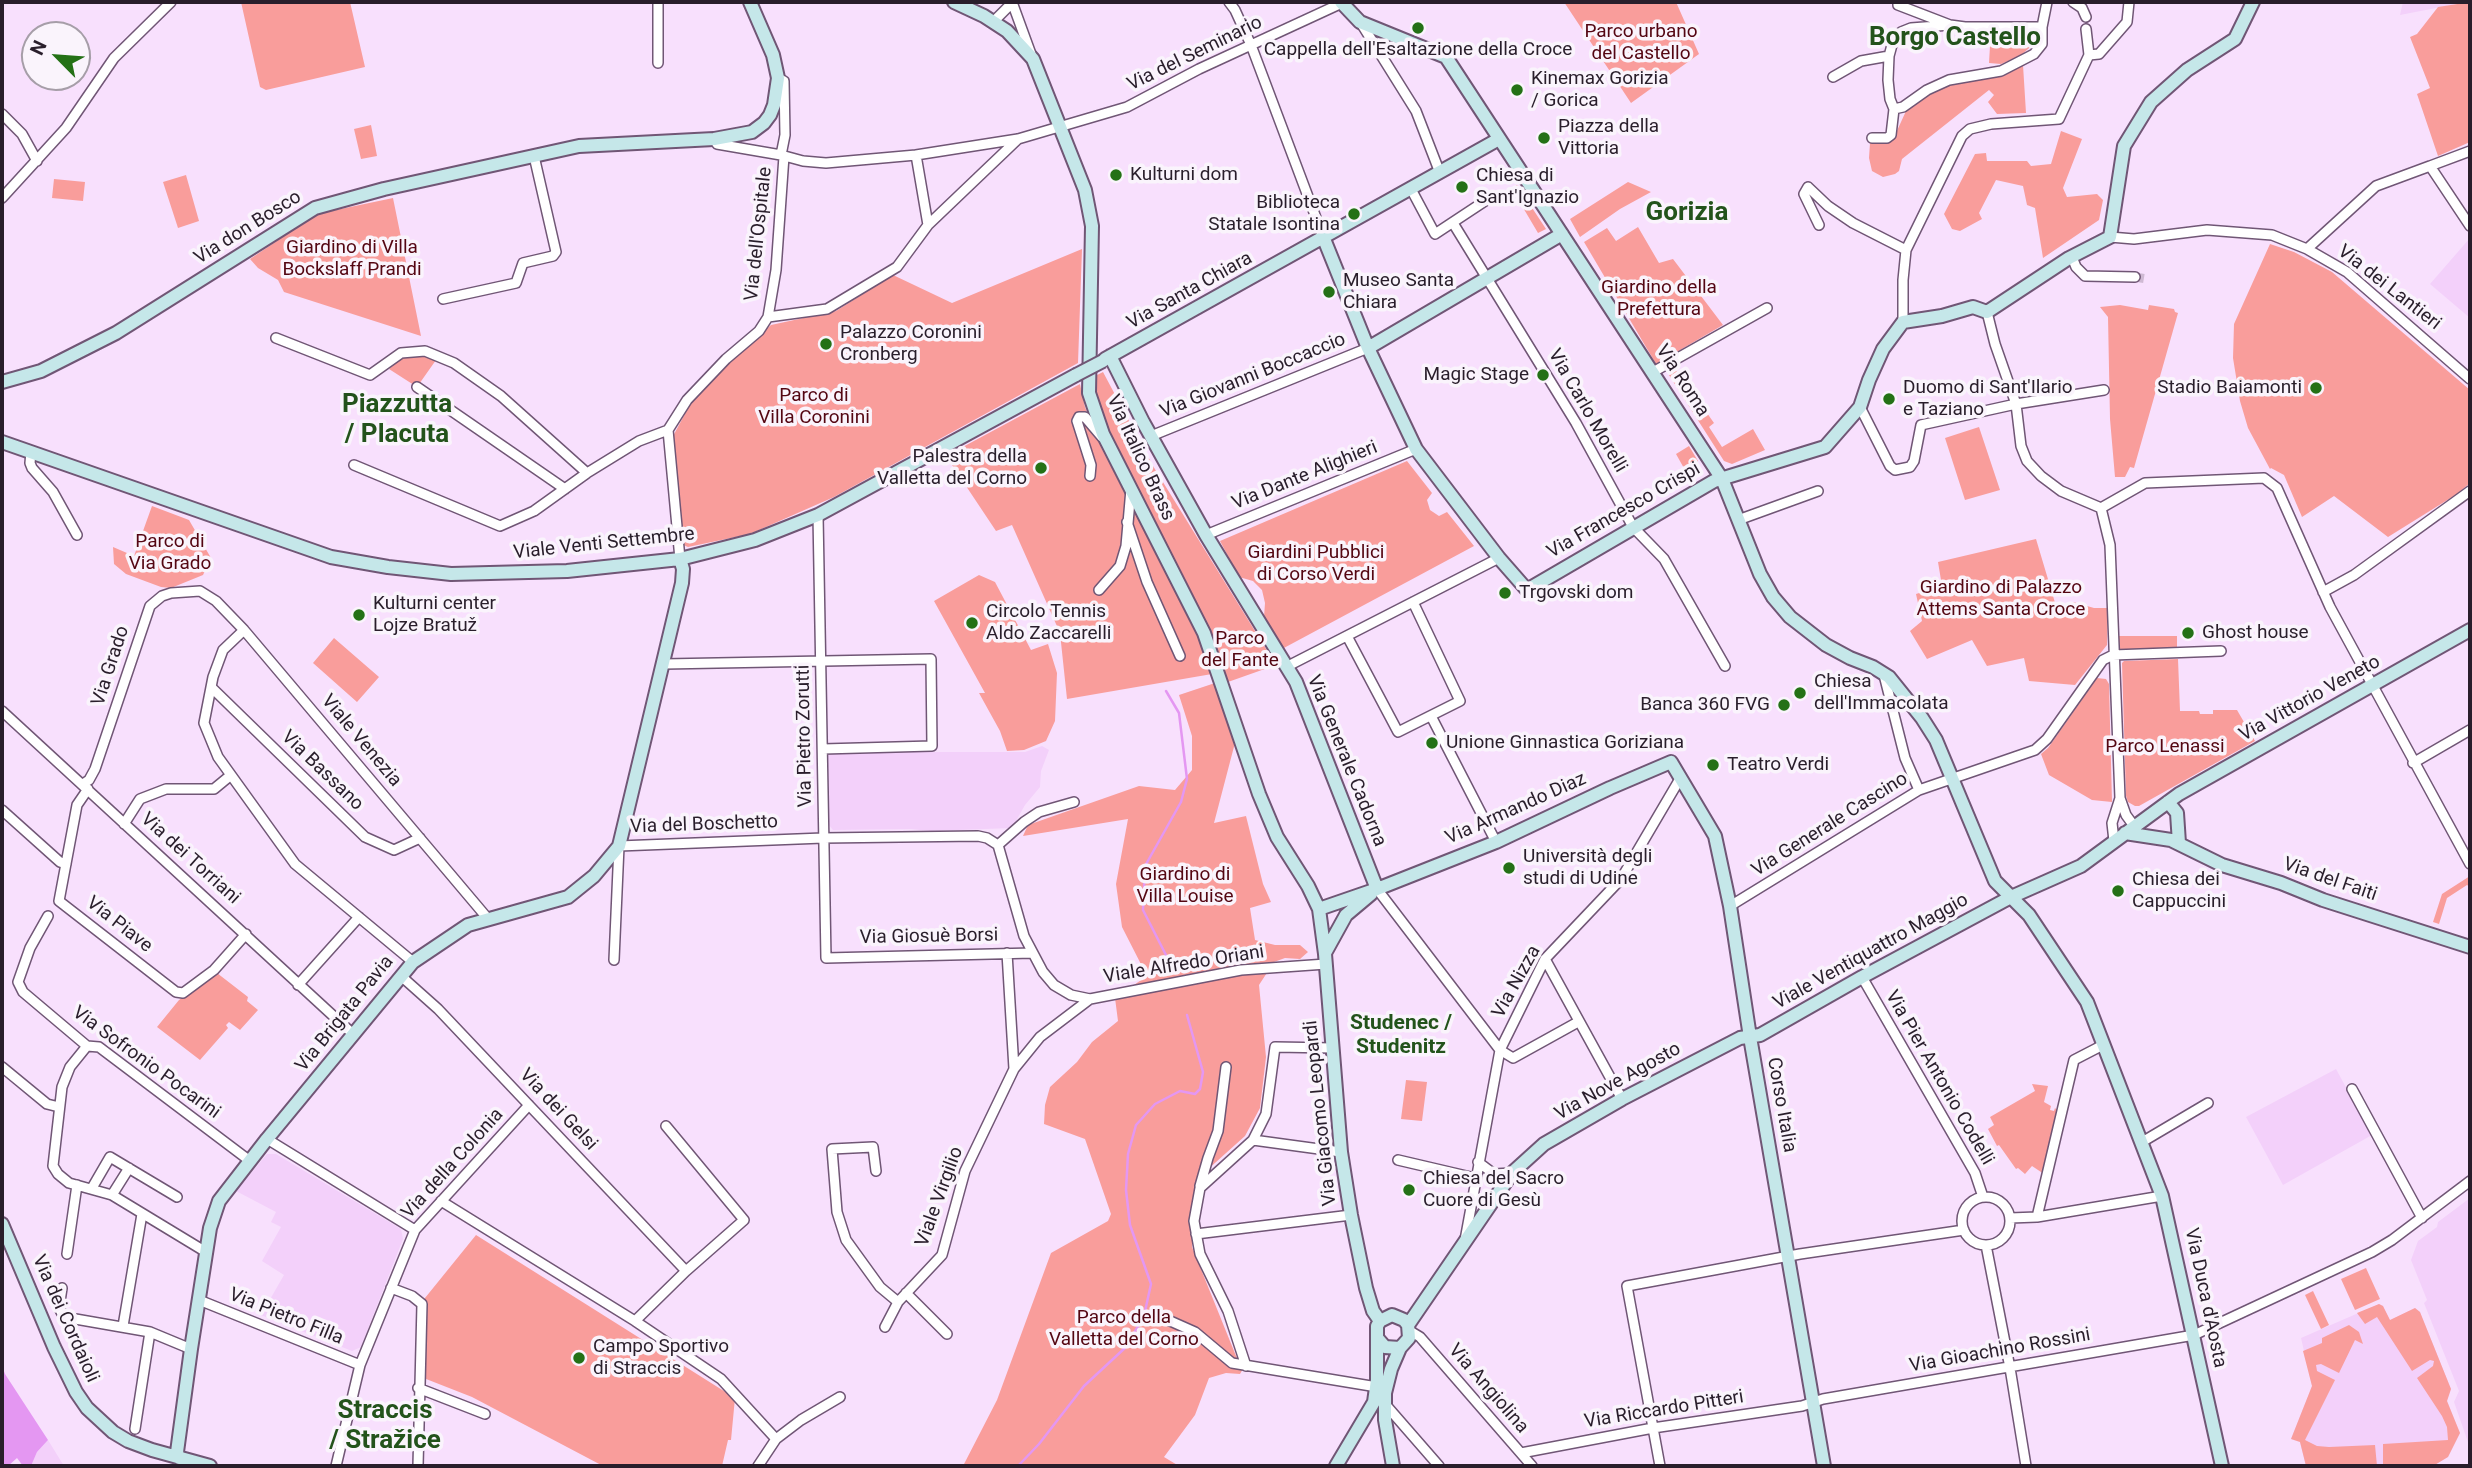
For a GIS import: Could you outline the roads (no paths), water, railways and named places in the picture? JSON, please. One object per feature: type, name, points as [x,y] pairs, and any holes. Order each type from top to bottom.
[{"type":"main road","points":[[750,2],[773,55],[778,78]]},
{"type":"main road","points":[[954,2],[994,21],[1033,59]]},
{"type":"main road","points":[[1341,2],[1360,22],[1446,57],[1562,234],[1368,348]]},
{"type":"main road","points":[[1860,407],[1883,349],[1903,322],[1942,316],[1973,307],[1987,312],[2072,257],[2110,237],[2124,146],[2137,124],[2151,102],[2178,78],[2235,39],[2253,2]]},
{"type":"main road","name":"Via Italico Brass","points":[[1033,59],[1085,190],[1092,226],[1089,393],[1110,446],[1204,633],[1259,794],[1278,837],[1319,909]]},
{"type":"main road","name":"Via don Bosco","points":[[2,382],[41,371],[116,333],[315,208],[384,189],[588,146],[714,139],[752,132],[764,124],[774,105],[778,78]]},
{"type":"main road","name":"Via Santa Chiara","points":[[1107,358],[1499,139]]},
{"type":"main road","name":"Via Roma","points":[[1562,234],[1722,479],[1760,574],[1773,597],[1790,617],[1826,645],[1884,673]]},
{"type":"main road","points":[[1324,239],[1368,348],[1416,449],[1499,558]]},
{"type":"main road","name":"Viale Venti Settembre","points":[[2,442],[331,557],[451,574],[567,571],[680,559],[755,540],[818,515],[1107,358]]},
{"type":"main road","name":"Via Generale Cadorna","points":[[1107,358],[1206,536],[1296,682],[1377,889]]},
{"type":"main road","name":"Via Francesco Crispi","points":[[1499,558],[1527,590],[1714,481],[1825,447],[1860,407]]},
{"type":"main road","name":"Via Brigata Pavia","points":[[181,1462],[177,1452],[191,1349],[210,1228],[219,1201],[413,962],[468,925],[568,897],[594,876],[619,846],[682,583],[683,569],[680,559]]},
{"type":"main road","name":"Via Vittorio Veneto","points":[[2114,841],[2168,802],[2470,630]]},
{"type":"main road","name":"Via Duca d'Aosta","points":[[1884,673],[1922,718],[1936,740],[1995,881],[2029,915],[2087,1002],[2162,1196],[2222,1466]]},
{"type":"main road","name":"Via Armando Diaz","points":[[1319,909],[1496,842],[1671,762]]},
{"type":"main road","name":"Corso Italia","points":[[1671,762],[1715,836],[1730,906],[1824,1466]]},
{"type":"main road","points":[[2168,802],[2177,813],[2175,841]]},
{"type":"main road","points":[[2135,826],[2175,841]]},
{"type":"main road","points":[[2135,826],[2167,834],[2175,841]]},
{"type":"main road","name":"Viale Ventiquattro Maggio","points":[[1750,1037],[1760,1035],[1861,977],[2011,897],[2081,866],[2114,841]]},
{"type":"main road","name":"Via del Faiti","points":[[2175,841],[2222,865],[2470,947]]},
{"type":"main road","points":[[1325,959],[1346,915],[1377,889]]},
{"type":"main road","points":[[1319,909],[1346,915]]},
{"type":"main road","name":"Via Giacomo Leopardi","points":[[1319,909],[1341,1152],[1366,1288],[1380,1316]]},
{"type":"main road","name":"Via Nove Agosto","points":[[1407,1333],[1512,1173],[1545,1144],[1622,1099],[1740,1038],[1750,1037]]},
{"type":"main road","name":"Via dei Cordaioli","points":[[2,1224],[54,1347],[87,1408],[113,1432],[128,1441],[181,1462],[210,1466]]},
{"type":"main road","points":[[1392,1315],[1407,1333],[1381,1344],[1376,1333],[1380,1316],[1392,1315]]},
{"type":"main road","points":[[1393,1466],[1385,1420],[1385,1403],[1391,1368],[1407,1333]]},
{"type":"main road","points":[[1336,1466],[1370,1411],[1386,1354],[1407,1333]]},
{"type":"main road","points":[[1377,1383],[1378,1339]]},
{"type":"main road","points":[[1370,1411],[1385,1420]]},
{"type":"street","points":[[2,198],[66,128],[114,58],[171,2]]},
{"type":"street","points":[[658,2],[658,63]]},
{"type":"street","points":[[994,21],[1012,2]]},
{"type":"street","name":"Via Italico Brass","points":[[1012,2],[1033,59]]},
{"type":"street","points":[[1228,2],[1235,10],[1251,46],[1324,239]]},
{"type":"street","name":"Via del Seminario","points":[[714,139],[717,144],[826,163],[916,155],[1018,139],[1127,107],[1199,69],[1341,2]]},
{"type":"street","points":[[1898,2],[1898,5],[1950,25]]},
{"type":"street","points":[[1894,109],[1903,107],[1927,90],[1949,80],[2001,71],[2034,54],[2042,44],[2047,2]]},
{"type":"street","points":[[2073,2],[2082,8],[2086,17]]},
{"type":"street","points":[[2089,55],[2099,54],[2127,22],[2129,2]]},
{"type":"street","points":[[1360,22],[1416,111],[1440,173]]},
{"type":"street","points":[[1872,138],[1886,138],[1891,135],[1894,109],[1890,99],[1889,56],[1892,45],[1901,32],[1911,28],[1950,25],[2042,27]]},
{"type":"street","points":[[1903,322],[1906,250],[1962,136],[1970,130],[1992,124],[2059,118],[2089,55],[2086,29]]},
{"type":"street","points":[[1833,77],[1861,61],[1889,56]]},
{"type":"street","name":"Via dell'Ospitale","points":[[768,317],[776,270],[785,135],[784,81],[778,78]]},
{"type":"street","points":[[2,114],[22,134],[37,160]]},
{"type":"street","points":[[354,465],[500,526],[534,511],[587,473],[639,441],[668,430],[687,400],[726,359],[759,331],[768,317],[827,309],[897,267],[928,225],[1018,139]]},
{"type":"street","points":[[2307,249],[2376,186],[2470,151]]},
{"type":"street","points":[[916,155],[928,225]]},
{"type":"street","points":[[443,299],[516,283],[523,263],[553,256],[556,252],[534,156]]},
{"type":"street","points":[[2430,166],[2470,226]]},
{"type":"street","points":[[1819,225],[1804,194],[1808,187],[1828,206],[1853,223],[1906,250]]},
{"type":"street","points":[[1411,189],[1435,234],[1488,199]]},
{"type":"street","name":"Via Carlo Morelli","points":[[1453,223],[1576,423],[1633,527],[1664,559],[1725,666]]},
{"type":"street","name":"Via dei Lantieri","points":[[2110,237],[2134,239],[2207,230],[2272,235],[2307,249],[2347,272],[2470,379]]},
{"type":"street","points":[[2072,257],[2076,267],[2085,276],[2135,277]]},
{"type":"street","points":[[1653,372],[1767,308]]},
{"type":"street","points":[[1987,312],[2016,404],[2021,446],[2027,461],[2040,476],[2062,491],[2101,508]]},
{"type":"street","points":[[276,338],[370,375],[401,353],[425,351],[454,363],[501,396],[587,473]]},
{"type":"street","name":"Via Giovanni Boccaccio","points":[[1151,436],[1368,348]]},
{"type":"street","points":[[417,387],[565,489]]},
{"type":"street","points":[[1860,407],[1890,466],[1895,470],[1910,467],[1914,461],[1921,425],[2016,404],[2104,390]]},
{"type":"street","points":[[1090,476],[1091,465],[1077,421],[1079,417],[1085,417],[1110,446]]},
{"type":"street","points":[[668,430],[680,559]]},
{"type":"street","name":"Via Dante Alighieri","points":[[1206,536],[1416,449]]},
{"type":"street","points":[[31,452],[32,468],[53,492],[77,535]]},
{"type":"street","points":[[2101,508],[2145,483],[2264,478],[2277,488],[2323,592],[2413,763],[2470,864]]},
{"type":"street","points":[[1099,590],[1120,566],[1126,546],[1131,489]]},
{"type":"street","points":[[1738,520],[1818,491]]},
{"type":"street","points":[[2323,592],[2354,575],[2470,491]]},
{"type":"street","points":[[2101,508],[2110,545],[2120,798],[2126,815],[2135,826]]},
{"type":"street","name":"Via Pietro Zorutti","points":[[818,515],[826,958]]},
{"type":"street","points":[[1127,522],[1147,582],[1180,656]]},
{"type":"street","points":[[1286,667],[1499,558]]},
{"type":"street","name":"Viale Venezia","points":[[200,590],[216,601],[244,630],[489,920]]},
{"type":"street","name":"Via Grado","points":[[86,787],[95,769],[150,606],[162,596],[171,593],[200,590]]},
{"type":"street","points":[[1347,636],[1398,732],[1431,716],[1460,701],[1413,602]]},
{"type":"street","points":[[244,630],[223,649],[211,687],[204,723],[218,757],[295,864],[413,962]]},
{"type":"street","points":[[2113,655],[2221,651]]},
{"type":"street","name":"Via Generale Cascino","points":[[1730,906],[1919,790],[2035,750],[2047,739],[2103,660],[2113,655]]},
{"type":"street","points":[[664,664],[931,659],[932,746],[823,749]]},
{"type":"street","points":[[1884,673],[1905,758],[1919,790]]},
{"type":"street","name":"Via Bassano","points":[[211,687],[365,837],[394,850],[420,838]]},
{"type":"street","name":"Via dei Torriani","points":[[2,711],[354,1035]]},
{"type":"street","points":[[1431,716],[1496,842]]},
{"type":"street","points":[[2413,763],[2470,730]]},
{"type":"street","points":[[124,824],[140,799],[166,789],[214,789],[231,775]]},
{"type":"street","name":"Via Nizza","points":[[1465,1241],[1500,1050],[1545,959],[1621,879],[1681,777]]},
{"type":"street","name":"Via Piave","points":[[86,787],[77,805],[59,901],[176,992],[183,993],[214,971],[246,933]]},
{"type":"street","points":[[2114,841],[2112,823],[2120,798]]},
{"type":"street","points":[[1074,802],[1039,812],[998,845],[1021,926],[1033,953],[1054,985],[1070,995],[1090,999]]},
{"type":"street","points":[[2,810],[60,862],[66,864]]},
{"type":"street","name":"Via del Boschetto","points":[[619,846],[823,838],[978,836],[998,845]]},
{"type":"street","points":[[614,960],[619,846]]},
{"type":"street","points":[[1377,889],[1500,1050],[1513,1058],[1578,1022]]},
{"type":"street","name":"Via Sofronio Pocarini","points":[[48,916],[30,948],[18,982],[23,992],[87,1046],[99,1047],[250,1161]]},
{"type":"street","points":[[298,985],[359,917]]},
{"type":"street","name":"Viale Virgilio","points":[[1007,953],[1014,1069]]},
{"type":"street","name":"Via Giosuè Borsi","points":[[826,958],[1033,953]]},
{"type":"street","name":"Viale Alfredo Oriani","points":[[1090,999],[1241,970],[1325,959]]},
{"type":"street","points":[[1545,959],[1622,1099]]},
{"type":"street","name":"Via dei Gelsi","points":[[401,976],[438,1009],[686,1271]]},
{"type":"street","name":"Via Pier Antonio Codelli","points":[[1861,977],[1975,1173],[1983,1197]]},
{"type":"street","name":"Viale Virgilio","points":[[884,1327],[898,1302],[942,1255],[965,1171],[1014,1069],[1040,1037],[1090,999]]},
{"type":"street","points":[[2037,1217],[2074,1060],[2103,1045]]},
{"type":"street","points":[[87,1046],[66,1075],[59,1107],[53,1166],[65,1179],[112,1195],[206,1252]]},
{"type":"street","points":[[1200,1188],[1254,1140],[1266,1114],[1275,1047],[1333,1048]]},
{"type":"street","points":[[2,1067],[47,1104],[59,1107]]},
{"type":"street","points":[[1226,1067],[1218,1131],[1200,1188],[1194,1221],[1200,1254],[1228,1311],[1246,1366]]},
{"type":"street","points":[[2352,1088],[2422,1219]]},
{"type":"street","points":[[2142,1142],[2208,1103]]},
{"type":"street","name":"Via della Colonia","points":[[336,1466],[360,1365],[415,1230],[529,1105]]},
{"type":"street","points":[[635,1321],[744,1220],[666,1126]]},
{"type":"street","points":[[267,1139],[415,1230]]},
{"type":"street","points":[[1254,1140],[1341,1152]]},
{"type":"street","points":[[876,1171],[873,1147],[832,1149],[836,1212],[846,1240],[880,1287],[898,1302]]},
{"type":"street","points":[[92,1188],[110,1157],[177,1198]]},
{"type":"street","points":[[1398,1160],[1475,1178]]},
{"type":"street","points":[[1478,1162],[1494,1174],[1512,1173]]},
{"type":"street","points":[[112,1195],[129,1168]]},
{"type":"street","name":"Via Gioachino Rossini","points":[[1814,1403],[2193,1335],[2372,1252],[2422,1219],[2470,1181]]},
{"type":"street","points":[[67,1254],[77,1185]]},
{"type":"street","points":[[2010,1218],[2037,1217],[2162,1196]]},
{"type":"street","points":[[1983,1197],[1999,1201],[2010,1218],[2007,1233],[2000,1241],[1986,1245],[1972,1240],[1964,1230],[1962,1222],[1965,1209],[1983,1197]]},
{"type":"street","points":[[441,1200],[635,1321],[721,1379],[776,1439]]},
{"type":"street","points":[[123,1326],[142,1214]]},
{"type":"street","points":[[1196,1234],[1351,1215]]},
{"type":"street","points":[[1660,1466],[1627,1286],[1789,1256],[1964,1230]]},
{"type":"street","points":[[1986,1245],[2026,1466]]},
{"type":"street","points":[[62,1288],[59,1308],[64,1317],[150,1332],[191,1349]]},
{"type":"street","points":[[391,1288],[412,1296],[422,1304],[418,1466]]},
{"type":"street","points":[[906,1293],[947,1334]]},
{"type":"street","name":"Via Pietro Filla","points":[[199,1300],[360,1365]]},
{"type":"street","points":[[1159,1316],[1195,1332],[1232,1363],[1377,1383]]},
{"type":"street","points":[[135,1429],[150,1332]]},
{"type":"street","name":"Via Angiolina","points":[[1407,1333],[1532,1466]]},
{"type":"street","points":[[418,1388],[485,1414]]},
{"type":"street","points":[[758,1466],[776,1439],[840,1397]]},
{"type":"street","points":[[1385,1403],[1439,1466]]},
{"type":"street","name":"Via Riccardo Pitteri","points":[[1521,1453],[1653,1428],[1814,1403]]},
{"type":"waterway","points":[[1166,691],[1179,713],[1187,779],[1181,802],[1145,866],[1143,910],[1168,959]]},
{"type":"waterway","points":[[1018,1466],[1039,1444],[1084,1386],[1126,1347],[1144,1316],[1151,1284],[1130,1225],[1126,1190],[1128,1154],[1136,1125],[1155,1104],[1180,1091],[1195,1094],[1200,1089],[1203,1072],[1187,1015]]},
{"type":"tunnel","points":[[2135,277],[2147,279]]},
{"type":"place","name":"Cappella dell'Esaltazione della Croce","points":[[1418,28]]},
{"type":"place","name":"Kinemax Gorizia / Gorica","points":[[1517,90]]},
{"type":"place","name":"Piazza della Vittoria","points":[[1544,138]]},
{"type":"place","name":"Kulturni dom","points":[[1116,175]]},
{"type":"place","name":"Chiesa di Sant'Ignazio","points":[[1462,187]]},
{"type":"place","name":"Biblioteca Statale Isontina","points":[[1354,214]]},
{"type":"place","name":"Museo Santa Chiara","points":[[1329,292]]},
{"type":"place","name":"Palazzo Coronini Cronberg","points":[[826,344]]},
{"type":"place","name":"Magic Stage","points":[[1543,375]]},
{"type":"place","name":"Stadio Baiamonti","points":[[2316,388]]},
{"type":"place","name":"Duomo di Sant'Ilario e Taziano","points":[[1889,399]]},
{"type":"place","name":"Palestra della Valletta del Corno","points":[[1041,468]]},
{"type":"place","name":"Trgovski dom","points":[[1505,593]]},
{"type":"place","name":"Kulturni center Lojze Bratuž","points":[[359,615]]},
{"type":"place","name":"Circolo Tennis Aldo Zaccarelli","points":[[972,623]]},
{"type":"place","name":"Ghost house","points":[[2188,633]]},
{"type":"place","name":"Chiesa dell'Immacolata","points":[[1800,693]]},
{"type":"place","name":"Banca 360 FVG","points":[[1784,705]]},
{"type":"place","name":"Unione Ginnastica Goriziana","points":[[1432,743]]},
{"type":"place","name":"Teatro Verdi","points":[[1713,765]]},
{"type":"place","name":"Università degli studi di Udine","points":[[1509,868]]},
{"type":"place","name":"Chiesa dei Cappuccini","points":[[2118,891]]},
{"type":"place","name":"Chiesa del Sacro Cuore di Gesù","points":[[1409,1190]]},
{"type":"place","name":"Campo Sportivo di Straccis","points":[[579,1358]]},
{"type":"district","name":"Borgo Castello","points":[[1955,38]]},
{"type":"district","name":"Gorizia","points":[[1687,213]]},
{"type":"district","name":"Piazzutta / Placuta","points":[[397,420]]},
{"type":"district","name":"Studenec / Studenitz","points":[[1401,1036]]},
{"type":"district","name":"Straccis / Stražice","points":[[385,1426]]},
{"type":"park label","name":"Parco urbano del Castello","points":[[1641,43]]},
{"type":"park label","name":"Giardino di Villa Bockslaff Prandi","points":[[352,259]]},
{"type":"park label","name":"Giardino della Prefettura","points":[[1659,299]]},
{"type":"park label","name":"Parco di Villa Coronini","points":[[814,407]]},
{"type":"park label","name":"Parco di Via Grado","points":[[170,553]]},
{"type":"park label","name":"Giardini Pubblici di Corso Verdi","points":[[1316,564]]},
{"type":"park label","name":"Giardino di Palazzo Attems Santa Croce","points":[[2001,599]]},
{"type":"park label","name":"Parco del Fante","points":[[1240,650]]},
{"type":"park label","name":"Parco Lenassi","points":[[2165,747]]},
{"type":"park label","name":"Giardino di Villa Louise","points":[[1185,886]]},
{"type":"park label","name":"Parco della Valletta del Corno","points":[[1124,1329]]}]
